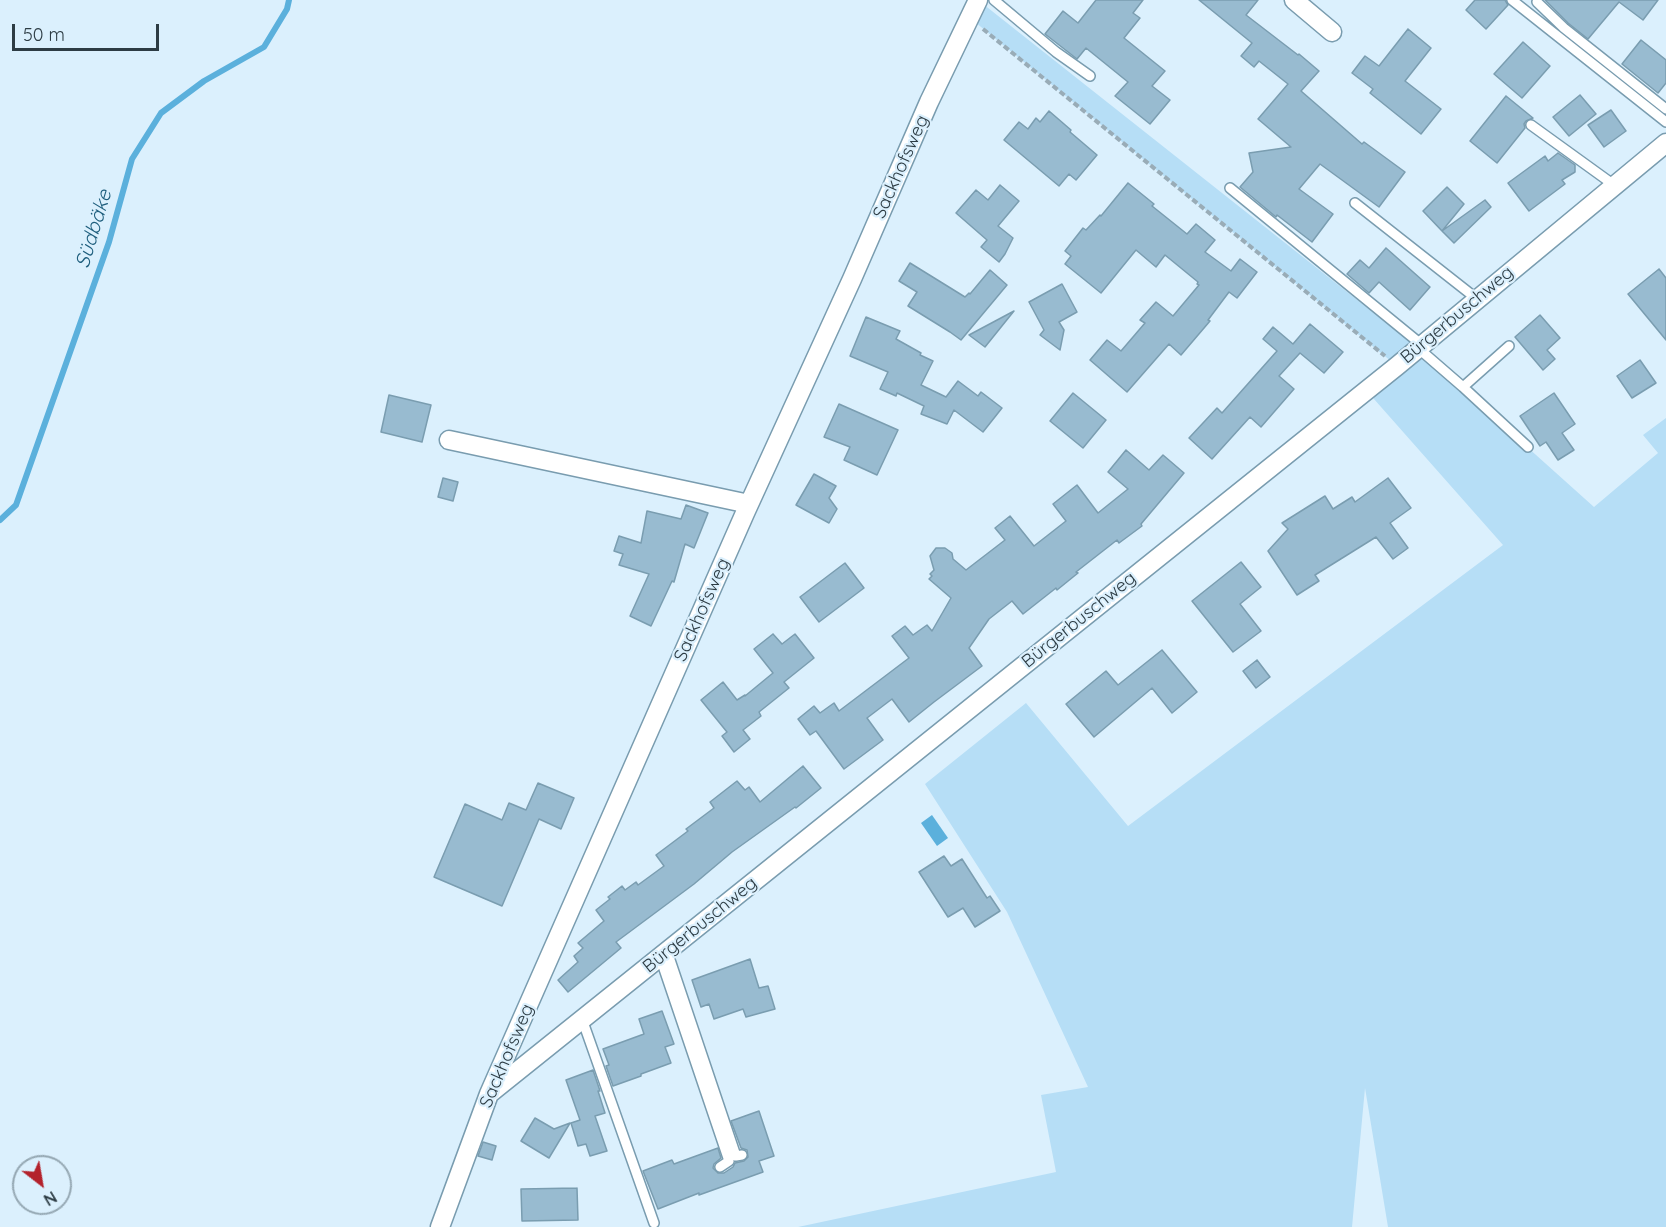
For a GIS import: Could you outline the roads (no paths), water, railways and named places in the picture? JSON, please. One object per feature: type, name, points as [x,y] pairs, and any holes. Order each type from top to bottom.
[{"type":"street","name":"Sackhofsweg","points":[[440,1227],[489,1094],[749,504],[852,279],[929,102],[978,0]]},
{"type":"street","points":[[1294,0],[1332,32]]},
{"type":"street","name":"Bürgerbuschweg","points":[[489,1094],[1397,366],[1666,143]]},
{"type":"street","points":[[449,440],[749,504]]},
{"type":"lane","points":[[994,0],[1056,52],[1090,76]]},
{"type":"lane","points":[[1512,0],[1666,122]]},
{"type":"lane","points":[[1537,2],[1564,28],[1666,109]]},
{"type":"lane","points":[[1531,125],[1614,185]]},
{"type":"lane","points":[[1230,188],[1420,346],[1528,447]]},
{"type":"lane","points":[[1355,203],[1477,299]]},
{"type":"lane","points":[[1463,387],[1509,346]]},
{"type":"lane","points":[[663,954],[736,1156],[742,1155]]},
{"type":"lane","points":[[663,954],[729,1161],[720,1167]]},
{"type":"lane","points":[[582,1019],[654,1223]]},
{"type":"water","points":[[932,815],[948,838],[937,846],[921,823]]},
{"type":"waterway","name":"Südbäke","points":[[0,520],[16,505],[109,242],[132,159],[161,113],[204,81],[264,47],[287,9],[289,0]]}]
